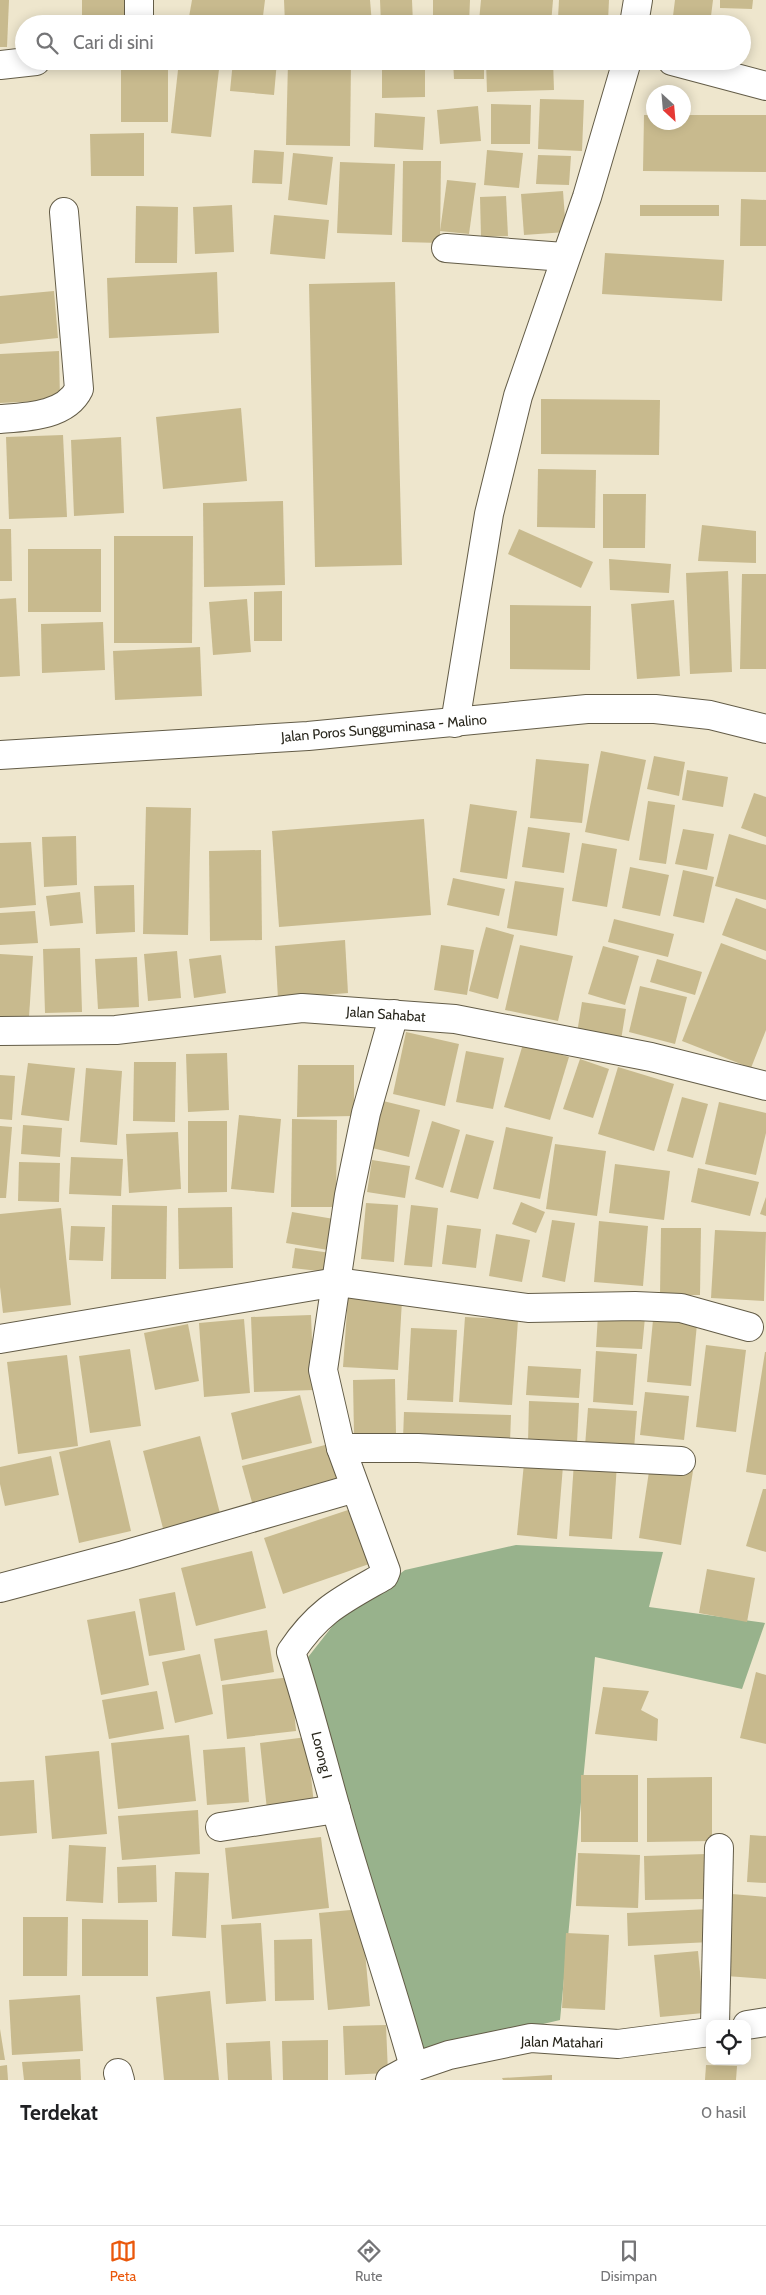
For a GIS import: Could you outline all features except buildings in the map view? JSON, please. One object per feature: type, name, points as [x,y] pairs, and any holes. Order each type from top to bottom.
[{"type":"street","points":[[139,0],[139,15]]},
{"type":"street","points":[[636,15],[638,0]]},
{"type":"street","points":[[0,65],[15,63]]},
{"type":"street","points":[[455,723],[489,514],[518,396],[564,257],[587,197],[624,70]]},
{"type":"street","points":[[706,70],[766,86]]},
{"type":"street","points":[[0,420],[50,412],[74,399],[79,389],[64,212]]},
{"type":"street","points":[[446,248],[564,257]]},
{"type":"street","name":"Jalan Poros Sungguminasa - Malino","points":[[0,755],[308,736],[587,709],[655,709],[710,715],[766,729]]},
{"type":"street","name":"Jalan Sahabat","points":[[0,1031],[116,1030],[302,1008],[394,1014],[455,1019],[650,1057],[766,1086]]},
{"type":"street","points":[[0,1588],[124,1555],[355,1488],[341,1448],[323,1370],[349,1195],[366,1112],[394,1014]]},
{"type":"street","points":[[0,1339],[337,1282],[528,1308],[635,1306],[681,1308],[749,1328]]},
{"type":"street","points":[[341,1448],[418,1448],[681,1460]]},
{"type":"street","name":"Lorong I","points":[[355,1488],[386,1571],[384,1576],[332,1605],[306,1629],[291,1652],[313,1721],[336,1809],[393,1991],[414,2066]]},
{"type":"street","points":[[220,1827],[336,1809]]},
{"type":"street","points":[[715,2020],[719,1848]]},
{"type":"street","points":[[751,2024],[766,2022]]},
{"type":"street","name":"Jalan Matahari","points":[[390,2080],[414,2066],[492,2044],[531,2038],[618,2044],[706,2033]]},
{"type":"green space","points":[[516,1545],[663,1552],[649,1607],[765,1623],[742,1689],[595,1657],[560,2020],[419,2053],[305,1661],[338,1619],[405,1570]]}]
